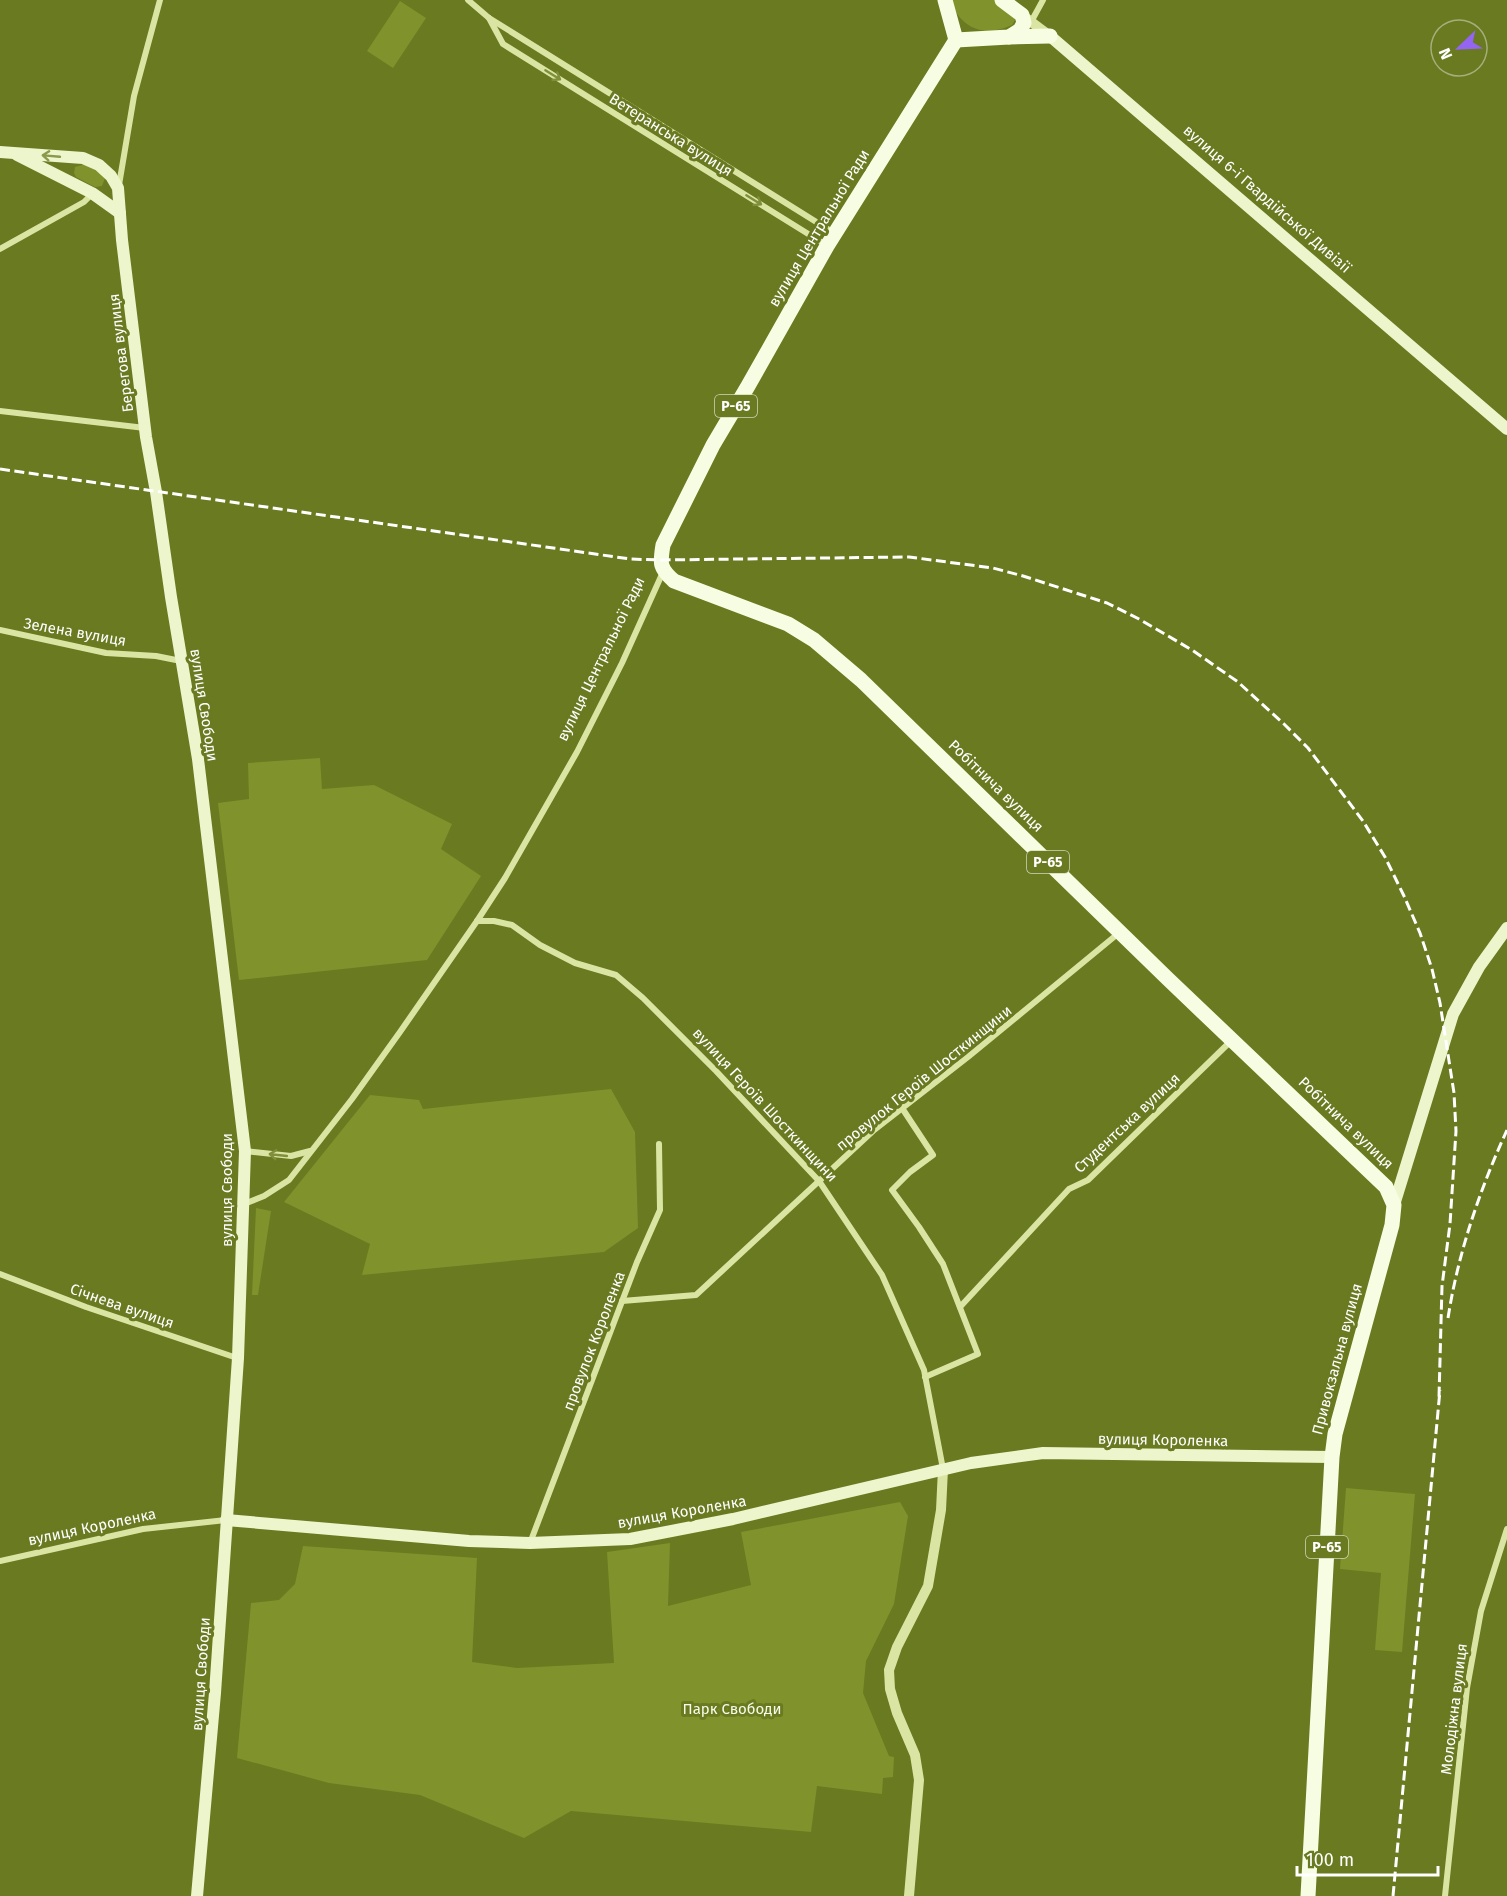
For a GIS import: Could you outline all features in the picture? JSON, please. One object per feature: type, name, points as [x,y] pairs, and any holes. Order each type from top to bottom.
[{"type":"main road","points":[[945,0],[956,40],[1050,36]]},
{"type":"main road","name":"вулиця 6-ї Гвардійської Дивізії","points":[[1002,0],[1026,19]]},
{"type":"main road","points":[[1009,37],[1020,30],[1026,19]]},
{"type":"main road","name":"вулиця 6-ї Гвардійської Дивізії","points":[[1050,36],[1507,429]]},
{"type":"main road","name":"вулиця Центральної Ради","points":[[664,572],[660,560],[663,545],[713,445],[831,239],[956,40]]},
{"type":"main road","points":[[5,152],[83,158],[99,165],[111,176],[118,188],[104,195],[92,193]]},
{"type":"main road","points":[[5,152],[74,183],[120,213]]},
{"type":"main road","points":[[74,183],[70,173],[73,165],[83,158]]},
{"type":"main road","name":"Берегова вулиця","points":[[118,188],[145,428],[155,488]]},
{"type":"main road","name":"вулиця Свободи","points":[[155,488],[198,759],[245,1151],[238,1358],[215,1693],[197,1896]]},
{"type":"main road","name":"Робітнича вулиця","points":[[664,572],[681,584],[788,624],[814,640],[861,680],[1386,1187],[1394,1205]]},
{"type":"main road","name":"Привокзальна вулиця","points":[[1308,1896],[1335,1434],[1392,1225],[1394,1205],[1453,1014],[1479,967],[1507,928]]},
{"type":"main road","name":"вулиця Короленка","points":[[226,1521],[469,1541],[530,1543],[630,1539],[785,1507],[971,1463],[1043,1453],[1332,1457]]},
{"type":"street","name":"Берегова вулиця","points":[[118,188],[134,96],[160,0]]},
{"type":"street","points":[[468,0],[489,18]]},
{"type":"street","points":[[1026,19],[1043,0]]},
{"type":"street","name":"Ветеранська вулиця","points":[[489,18],[831,239]]},
{"type":"street","name":"Ветеранська вулиця","points":[[489,18],[503,44],[831,239]]},
{"type":"street","name":"вулиця 6-ї Гвардійської Дивізії","points":[[1026,19],[1050,36]]},
{"type":"street","points":[[0,249],[84,202],[92,193]]},
{"type":"street","points":[[0,411],[145,428]]},
{"type":"street","name":"вулиця Центральної Ради","points":[[244,1204],[264,1196],[289,1180],[393,1042],[477,921],[505,878],[577,752],[618,672],[664,572]]},
{"type":"street","name":"Зелена вулиця","points":[[0,630],[106,653],[156,656],[181,661]]},
{"type":"street","name":"вулиця Героїв Шосткинщини","points":[[477,921],[495,921],[512,925],[540,945],[574,963],[616,975],[643,998],[716,1071],[819,1181],[882,1275],[924,1370],[943,1469],[941,1510],[928,1586],[897,1647],[889,1670],[890,1689],[897,1713],[915,1755],[920,1780],[909,1896]]},
{"type":"street","name":"провулок Героїв Шосткинщини","points":[[622,1301],[696,1294],[873,1131],[1120,932]]},
{"type":"street","name":"Студентська вулиця","points":[[962,1304],[1069,1189],[1088,1180],[1232,1040]]},
{"type":"street","points":[[902,1108],[933,1155],[910,1172],[892,1190],[943,1264],[962,1304],[978,1354],[925,1377]]},
{"type":"street","name":"провулок Короленка","points":[[530,1543],[637,1262],[660,1210],[659,1144]]},
{"type":"street","points":[[245,1151],[291,1156],[310,1151]]},
{"type":"street","name":"Січнева вулиця","points":[[0,1274],[86,1307],[238,1358]]},
{"type":"street","name":"вулиця Короленка","points":[[0,1561],[143,1529],[226,1521]]},
{"type":"street","name":"Молодіжна вулиця","points":[[1445,1896],[1467,1688],[1480,1611],[1507,1529]]},
{"type":"green space","points":[[950,0],[994,0],[1015,20],[1012,25],[992,31],[975,28],[960,18]]},
{"type":"green space","points":[[400,1],[426,18],[393,68],[367,51]]},
{"type":"green space","points":[[85,164],[99,171],[105,178],[102,186],[95,187],[76,177],[75,167]]},
{"type":"green space","points":[[320,758],[322,789],[374,785],[452,824],[441,849],[481,876],[427,960],[239,980],[218,803],[249,799],[248,763]]},
{"type":"green space","points":[[611,1089],[635,1132],[638,1228],[604,1252],[362,1275],[370,1244],[284,1202],[370,1095],[419,1100],[423,1109]]},
{"type":"green space","points":[[256,1208],[271,1211],[258,1295],[252,1295]]},
{"type":"green space","points":[[1346,1488],[1415,1494],[1402,1652],[1375,1650],[1381,1573],[1340,1569]]},
{"type":"green space","name":"Парк Свободи","points":[[900,1502],[908,1516],[894,1604],[866,1661],[863,1693],[889,1756],[894,1757],[893,1777],[883,1778],[882,1794],[817,1786],[811,1832],[571,1811],[524,1838],[420,1795],[329,1783],[237,1758],[251,1603],[279,1600],[295,1584],[303,1546],[477,1558],[472,1662],[517,1668],[614,1663],[607,1552],[670,1543],[668,1606],[751,1585],[741,1532]]},
{"type":"railway","points":[[0,469],[630,559],[909,557],[993,568],[1107,603],[1192,650],[1238,682],[1284,724],[1308,748],[1363,821],[1385,857],[1404,896],[1432,969],[1440,1003],[1454,1093],[1456,1131],[1450,1224],[1442,1286],[1439,1397]]},
{"type":"railway","points":[[1448,1318],[1471,1222],[1507,1130]]},
{"type":"railway","points":[[1393,1896],[1440,1390]]}]
